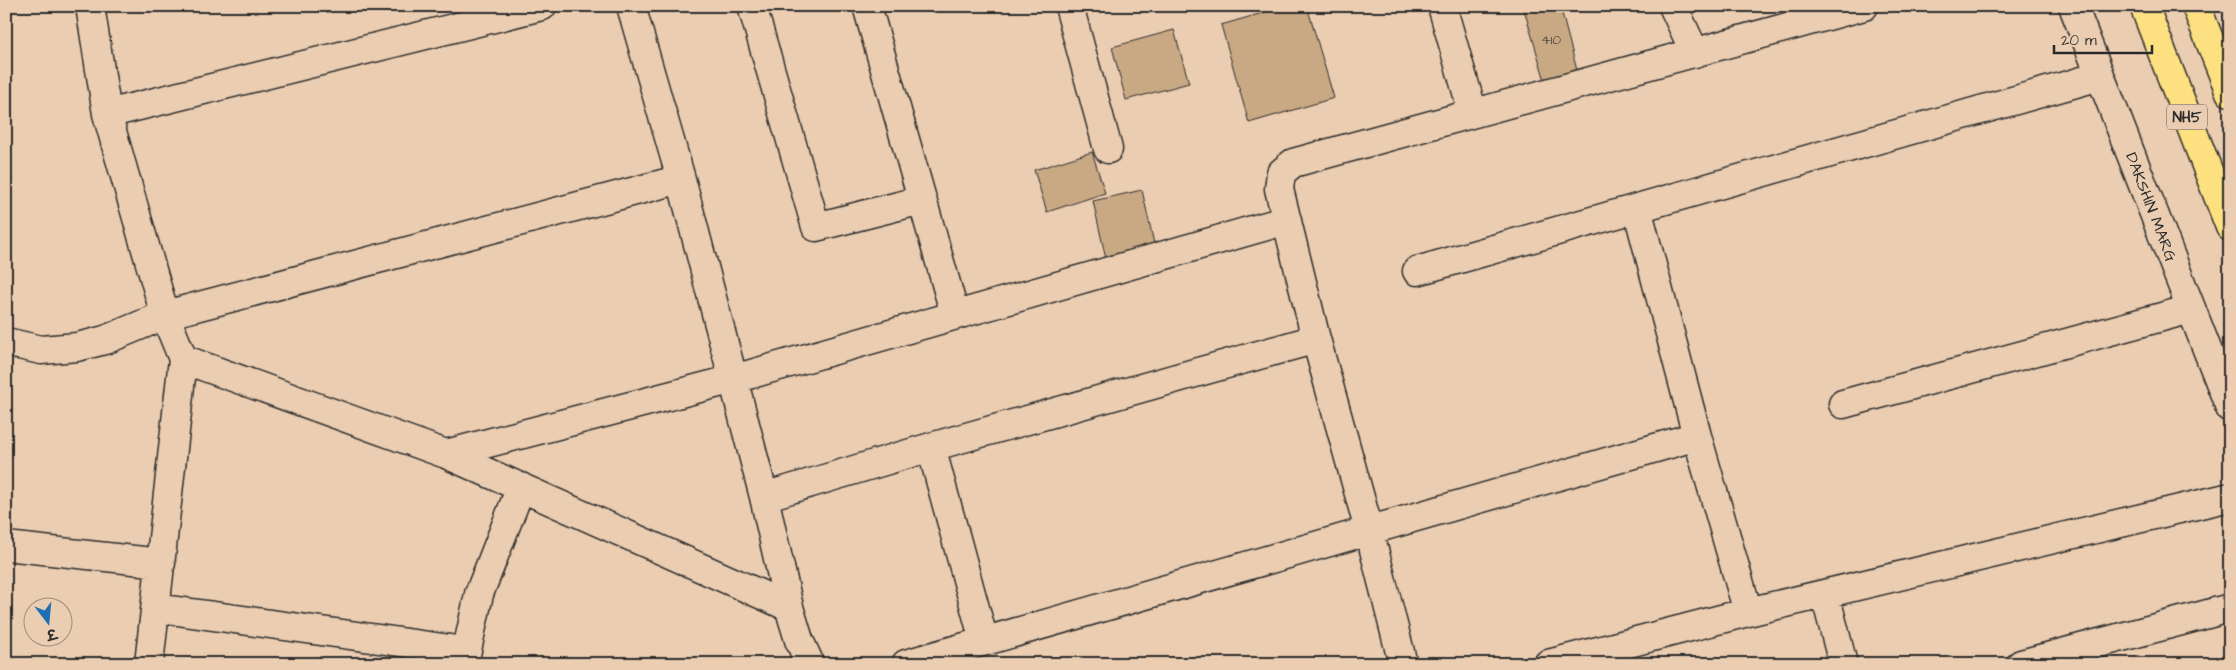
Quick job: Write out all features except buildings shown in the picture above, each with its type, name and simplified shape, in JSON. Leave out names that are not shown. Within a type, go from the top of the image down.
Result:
[{"type":"highway","name":"NH5","points":[[2144,6],[2230,227]]},
{"type":"highway","points":[[2196,6],[2230,92]]},
{"type":"street","points":[[90,6],[107,114],[165,315],[183,359],[149,664]]},
{"type":"street","points":[[107,114],[542,6]]},
{"type":"street","points":[[631,6],[682,179],[764,497],[789,607],[799,640],[810,664]]},
{"type":"street","points":[[752,6],[816,227],[922,200]]},
{"type":"street","points":[[866,6],[955,316]]},
{"type":"street","points":[[1069,6],[1108,149]]},
{"type":"street","points":[[1442,6],[1473,113]]},
{"type":"street","points":[[1673,6],[1695,53]]},
{"type":"street","points":[[1403,664],[1369,530],[1316,339],[1279,189],[1281,173],[1293,163],[1864,6]]},
{"type":"street","name":"DAKSHIN MARG","points":[[2073,6],[2230,408]]},
{"type":"street","points":[[2209,6],[2230,60]]},
{"type":"street","points":[[1417,271],[2100,76]]},
{"type":"street","points":[[6,342],[41,350],[77,347],[105,340],[165,315],[682,179]]},
{"type":"street","points":[[1637,208],[1697,436],[1748,612]]},
{"type":"street","points":[[446,454],[734,379],[1288,220]]},
{"type":"street","points":[[1843,404],[2191,309]]},
{"type":"street","points":[[764,497],[931,447],[1316,339]]},
{"type":"street","points":[[183,359],[446,454],[789,607]]},
{"type":"street","points":[[906,664],[1697,436]]},
{"type":"street","points":[[931,447],[984,641]]},
{"type":"street","points":[[156,608],[465,657],[479,594],[521,487]]},
{"type":"street","points":[[1548,664],[1748,612],[2230,497]]},
{"type":"street","points":[[6,546],[161,563]]},
{"type":"street","points":[[1826,594],[1843,664]]},
{"type":"street","points":[[2020,664],[2084,656],[2230,608]]}]
